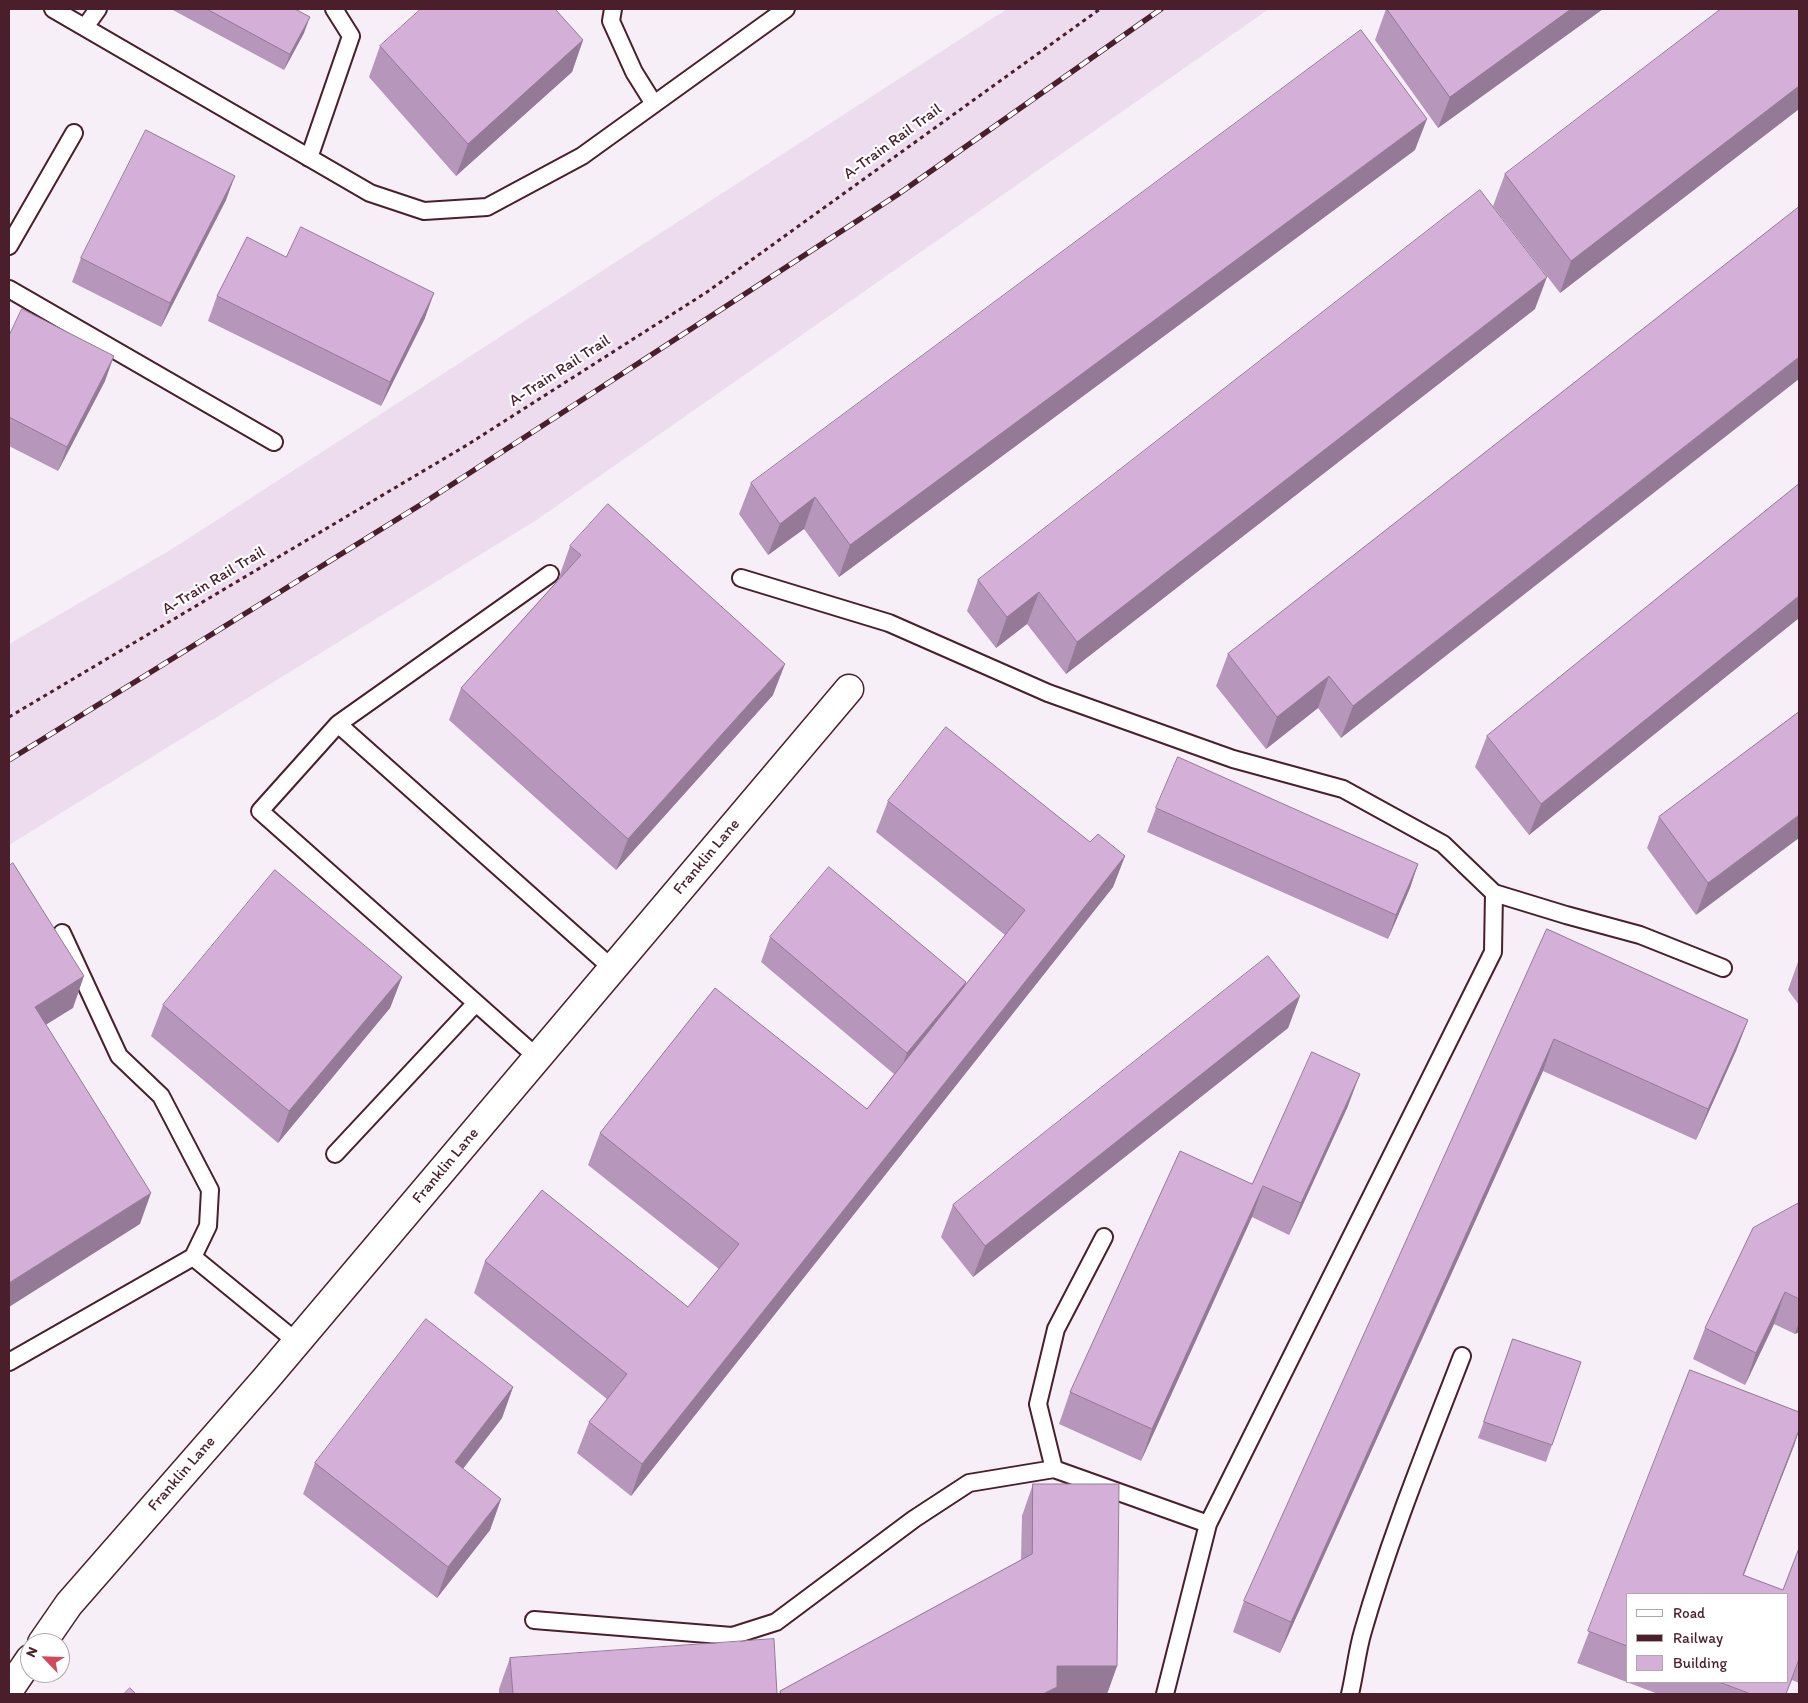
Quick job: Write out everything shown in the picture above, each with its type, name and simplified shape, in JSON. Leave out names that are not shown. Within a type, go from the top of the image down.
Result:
[{"type":"street","name":"Franklin Lane","points":[[49,1633],[69,1604],[297,1342],[849,689]]},
{"type":"street","points":[[9,1690],[20,1674]]},
{"type":"lane","points":[[53,9],[370,193],[424,211],[487,207],[582,156],[786,9]]},
{"type":"lane","points":[[85,28],[98,9]]},
{"type":"lane","points":[[309,158],[351,36],[334,9]]},
{"type":"lane","points":[[613,9],[611,21],[634,72],[654,104]]},
{"type":"lane","points":[[9,246],[74,133]]},
{"type":"lane","points":[[9,289],[274,442]]},
{"type":"lane","points":[[538,1058],[260,811],[338,724],[550,574]]},
{"type":"lane","points":[[741,578],[888,623],[1048,693],[1233,759],[1343,788],[1443,844],[1494,893],[1640,935],[1723,968]]},
{"type":"lane","points":[[338,724],[613,969]]},
{"type":"lane","points":[[1165,1694],[1208,1524],[1493,952],[1494,893]]},
{"type":"lane","points":[[9,1362],[193,1257],[208,1226],[210,1190],[161,1096],[119,1056],[62,933]]},
{"type":"lane","points":[[335,1154],[476,1003]]},
{"type":"lane","points":[[1054,1469],[1038,1404],[1056,1329],[1104,1237]]},
{"type":"lane","points":[[193,1257],[297,1342]]},
{"type":"lane","points":[[1350,1694],[1363,1633],[1376,1589],[1405,1505],[1462,1356]]},
{"type":"lane","points":[[534,1620],[732,1636],[776,1622],[914,1519],[969,1484],[1054,1469],[1208,1524]]},
{"type":"path","name":"A-Train Rail Trail","points":[[9,717],[467,445],[706,292],[1100,9]]},
{"type":"shaded area","points":[[1007,9],[1269,9],[538,519],[9,845],[9,644],[172,549]]},
{"type":"building","points":[[207,9],[295,9],[310,17],[290,54]]},
{"type":"building","points":[[421,9],[555,9],[583,40],[468,144],[380,46]]},
{"type":"building","points":[[1387,9],[1571,9],[1450,97]]},
{"type":"building","points":[[1721,9],[1799,9],[1799,86],[1571,261],[1505,174]]},
{"type":"building","points":[[1361,30],[1427,119],[850,545],[815,497],[780,524],[751,483]]},
{"type":"building","points":[[146,130],[235,176],[170,303],[81,258]]},
{"type":"building","points":[[1480,190],[1547,277],[1077,642],[1039,592],[1007,617],[978,580]]},
{"type":"building","points":[[1799,207],[1799,357],[1353,706],[1329,676],[1277,717],[1228,654]]},
{"type":"building","points":[[301,227],[434,293],[390,382],[217,296],[247,237],[286,257]]},
{"type":"building","points":[[22,309],[114,356],[67,447],[9,417],[9,336]]},
{"type":"building","points":[[1799,484],[1799,596],[1541,804],[1487,736]]},
{"type":"building","points":[[608,504],[785,664],[628,839],[461,688],[581,555],[570,546]]},
{"type":"building","points":[[1799,712],[1799,815],[1708,883],[1659,817]]},
{"type":"building","points":[[946,727],[1090,842],[1098,834],[1125,856],[642,1464],[589,1422],[627,1374],[485,1261],[542,1190],[688,1307],[739,1244],[600,1133],[715,988],[867,1109],[1025,910],[888,801]]},
{"type":"building","points":[[1178,757],[1418,864],[1396,915],[1156,808]]},
{"type":"building","points":[[13,863],[84,976],[35,1007],[151,1193],[9,1283],[9,866]]},
{"type":"building","points":[[829,867],[966,982],[907,1053],[770,937]]},
{"type":"building","points":[[275,870],[402,977],[289,1111],[163,1005]]},
{"type":"building","points":[[1547,929],[1748,1020],[1708,1109],[1554,1039],[1291,1622],[1244,1601]]},
{"type":"building","points":[[1268,956],[1300,996],[985,1246],[953,1205]]},
{"type":"building","points":[[1312,1052],[1360,1074],[1301,1203],[1263,1186],[1152,1429],[1070,1392],[1180,1151],[1252,1184]]},
{"type":"building","points":[[1799,1203],[1799,1299],[1785,1292],[1756,1353],[1705,1328],[1753,1228]]},
{"type":"building","points":[[426,1319],[513,1387],[455,1462],[501,1499],[448,1567],[315,1463]]},
{"type":"building","points":[[1513,1339],[1581,1362],[1552,1445],[1484,1422]]},
{"type":"building","points":[[1690,1370],[1799,1412],[1799,1430],[1743,1575],[1783,1590],[1799,1548],[1799,1659],[1786,1694],[1751,1694],[1722,1683],[1788,1683],[1788,1593],[1626,1593],[1626,1646],[1588,1631]]},
{"type":"building","points":[[1033,1484],[1119,1484],[1117,1666],[1057,1666],[1057,1687],[1043,1694],[781,1694],[780,1691],[1032,1554]]},
{"type":"building","points":[[774,1639],[777,1694],[513,1694],[510,1658]]},
{"type":"building","points":[[130,1688],[136,1694],[124,1694]]},
{"type":"railway","points":[[9,760],[425,502],[897,195],[1161,9]]}]
